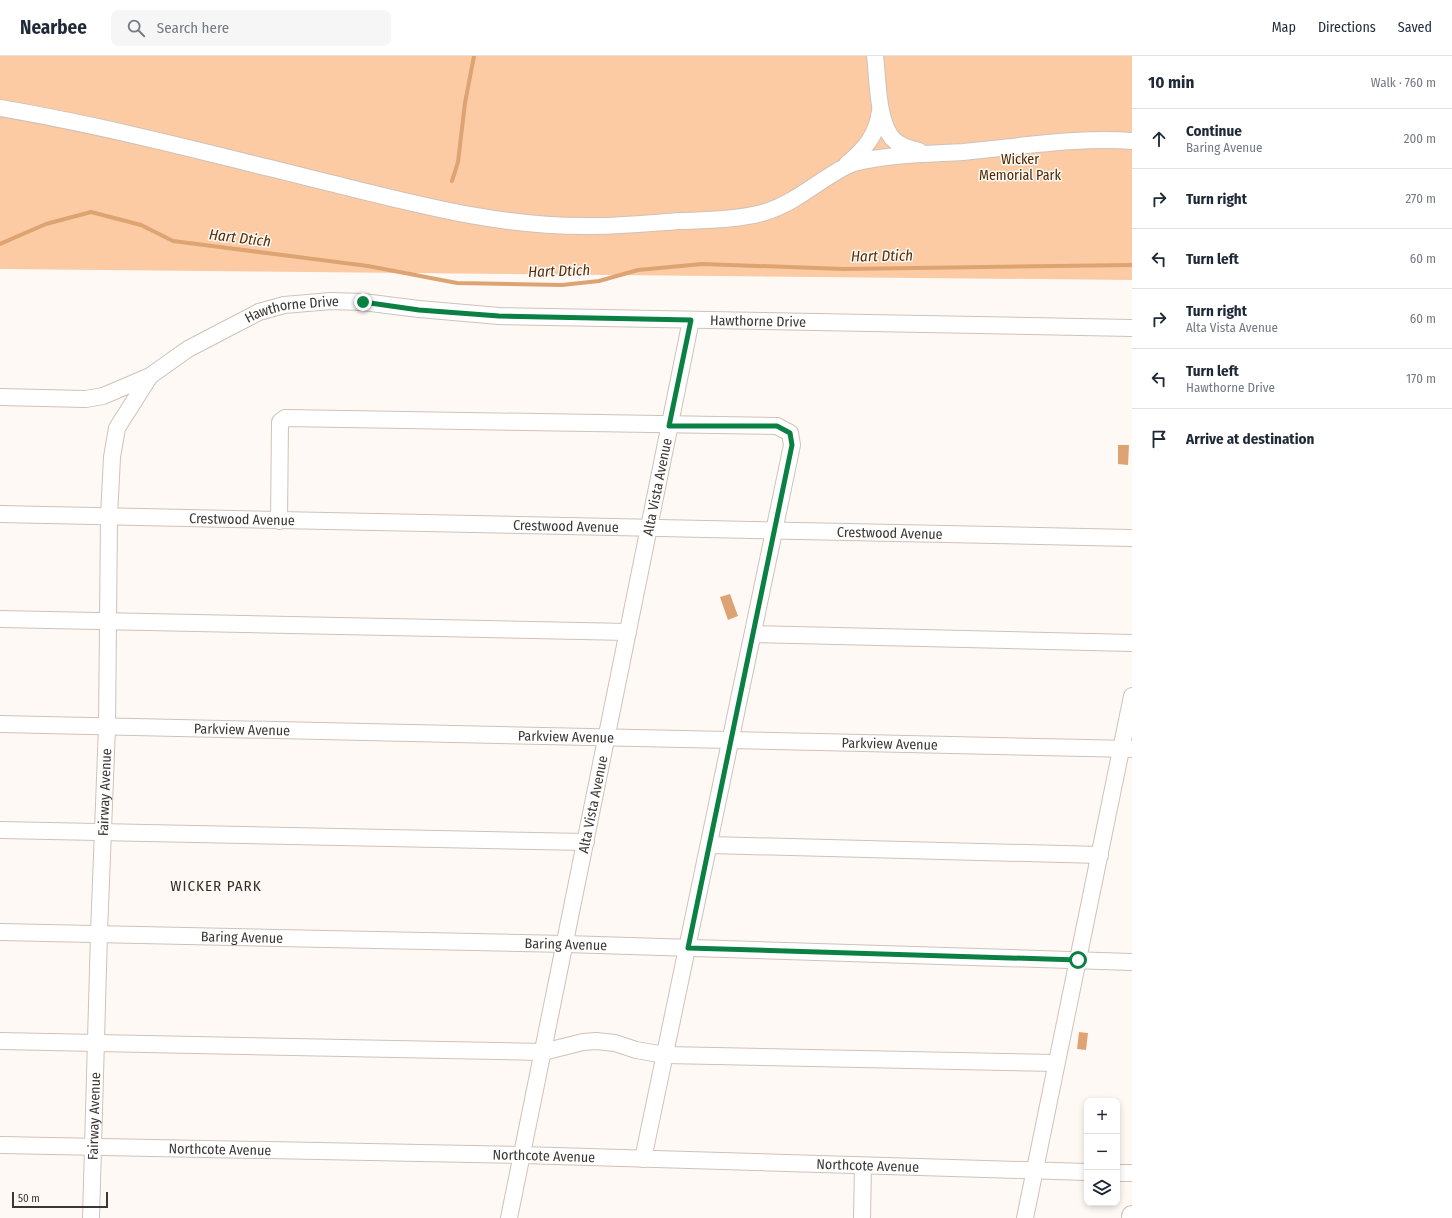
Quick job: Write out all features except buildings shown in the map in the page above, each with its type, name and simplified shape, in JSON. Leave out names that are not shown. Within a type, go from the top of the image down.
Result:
[{"type":"street","points":[[875,56],[884,124],[892,138],[902,146],[925,153]]},
{"type":"street","points":[[0,108],[104,127],[448,211],[510,221],[557,226],[594,226],[721,219],[761,213],[798,196],[843,167],[861,153],[872,138],[878,122],[880,101]]},
{"type":"street","points":[[843,167],[854,163],[925,153],[963,152],[1064,143],[1116,140],[1132,141]]},
{"type":"street","name":"Hawthorne Drive","points":[[0,397],[86,399],[103,396],[150,376],[188,349],[259,312],[284,305],[307,302],[363,302],[419,310],[499,316],[1132,328]]},
{"type":"street","name":"Alta Vista Avenue","points":[[509,1218],[566,944],[691,320]]},
{"type":"street","name":"Fairway Avenue","points":[[91,1218],[99,933],[107,727],[109,516],[112,457],[117,428],[150,376]]},
{"type":"street","points":[[279,521],[280,422],[285,418],[669,426],[777,426],[790,433],[792,445],[643,1159]]},
{"type":"street","name":"Crestwood Avenue","points":[[0,514],[1132,538]]},
{"type":"street","points":[[0,620],[628,632]]},
{"type":"street","points":[[753,634],[1132,643]]},
{"type":"street","points":[[1025,1218],[1036,1171],[1056,1063],[1100,855],[1127,749],[1132,696]]},
{"type":"street","name":"Parkview Avenue","points":[[0,724],[1127,749]]},
{"type":"street","points":[[0,830],[586,842]]},
{"type":"street","points":[[709,846],[1100,855]]},
{"type":"street","name":"Baring Avenue","points":[[0,932],[566,944],[1132,962]]},
{"type":"street","points":[[0,1041],[543,1052],[583,1042],[596,1041],[615,1043],[636,1050],[665,1055],[1056,1063]]},
{"type":"street","name":"Northcote Avenue","points":[[0,1145],[522,1155],[1084,1172]]},
{"type":"street","points":[[862,1218],[863,1166]]},
{"type":"street","points":[[1120,1173],[1132,1173]]},
{"type":"green space","name":"Wicker Memorial Park","points":[[0,56],[1132,56],[1132,280],[0,269]]},
{"type":"shaded area","points":[[1118,445],[1129,445],[1128,465],[1118,464]]},
{"type":"shaded area","points":[[730,594],[738,616],[728,620],[720,597]]},
{"type":"shaded area","points":[[1079,1032],[1088,1033],[1086,1050],[1077,1049]]},
{"type":"waterway","points":[[452,181],[458,162],[465,103],[474,56]]},
{"type":"waterway","name":"Hart Dtich","points":[[0,244],[46,224],[91,212],[141,225],[173,241],[368,266],[457,283],[562,285],[599,281],[638,270],[702,264],[844,269],[1132,265]]},
{"type":"district","name":"WICKER PARK","points":[[216,886]]},
{"type":"route","points":[[363,302],[419,310],[499,316],[691,320],[669,426],[777,426],[790,433],[792,445],[688,948],[1078,960]]}]
